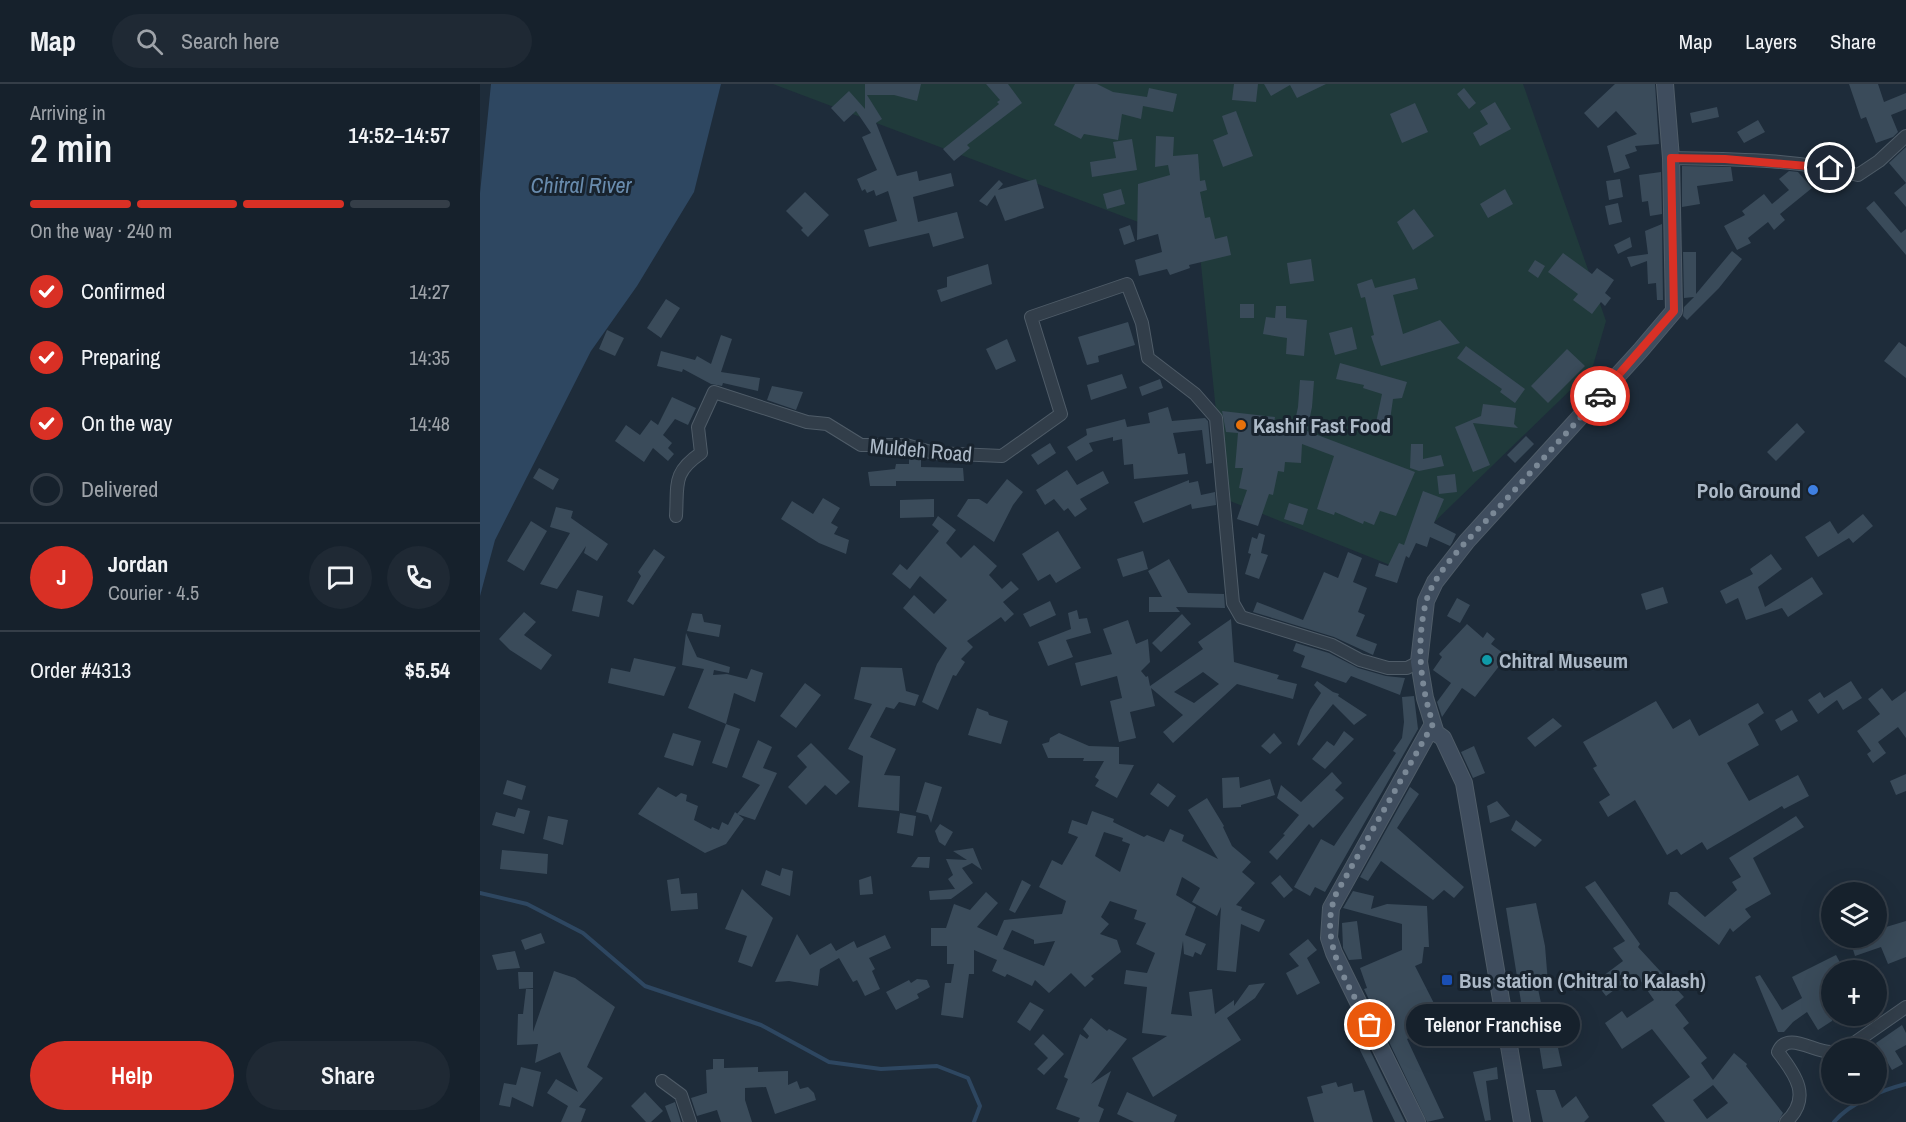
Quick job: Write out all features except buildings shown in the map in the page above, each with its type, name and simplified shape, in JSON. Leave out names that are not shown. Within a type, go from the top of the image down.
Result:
[{"type":"street","points":[[1522,1122],[1464,783],[1449,748],[1443,738],[1436,733],[1425,698],[1419,662],[1426,601],[1435,582],[1467,541],[1674,311],[1671,158],[1665,84]]},
{"type":"street","points":[[1671,158],[1776,162],[1830,168],[1858,175],[1880,161],[1906,136]]},
{"type":"street","name":"Muldeh Road","points":[[676,516],[679,473],[701,453],[698,427],[714,392],[807,422],[827,424],[861,446],[906,445],[934,453],[1002,456],[1061,414],[1031,317],[1127,284],[1142,322],[1148,357],[1195,394],[1216,418],[1233,603],[1241,617],[1332,645],[1360,660],[1388,668],[1407,668],[1419,662]]},
{"type":"street","points":[[1417,1122],[1334,953],[1329,938],[1329,922],[1336,894],[1433,724]]},
{"type":"street","points":[[1861,1038],[1906,1007]]},
{"type":"street","points":[[1786,1122],[1797,1112],[1800,1094],[1795,1076],[1778,1052],[1780,1047],[1784,1043],[1792,1042],[1821,1049]]},
{"type":"street","points":[[662,1081],[681,1095],[690,1122]]},
{"type":"green space","points":[[773,84],[1523,84],[1606,321],[1592,369],[1390,565],[1225,499],[1199,245]]},
{"type":"water","name":"Chitral River","points":[[491,84],[721,84],[694,192],[637,286],[591,351],[495,540],[480,596],[480,193]]},
{"type":"waterway","points":[[480,893],[527,904],[583,933],[645,986],[761,1025],[829,1062],[881,1069],[937,1066],[968,1078],[980,1106],[974,1122]]},
{"type":"waterway","points":[[1834,1122],[1867,1098],[1906,1084]]},
{"type":"way so far","points":[[1370,1025],[1334,953],[1329,938],[1329,922],[1336,894],[1433,724],[1425,698],[1419,662],[1426,601],[1435,582],[1467,541],[1600,396]]},
{"type":"place","name":"Kashif Fast Food","points":[[1241,425]]},
{"type":"place","name":"Polo Ground","points":[[1813,490]]},
{"type":"place","name":"Chitral Museum","points":[[1487,660]]},
{"type":"place","name":"Bus station (Chitral to Kalash)","points":[[1447,980]]},
{"type":"place","name":"Telenor Franchise","points":[[1370,1025]]},
{"type":"route","points":[[1600,396],[1674,311],[1671,158],[1725,159],[1830,168]]}]
